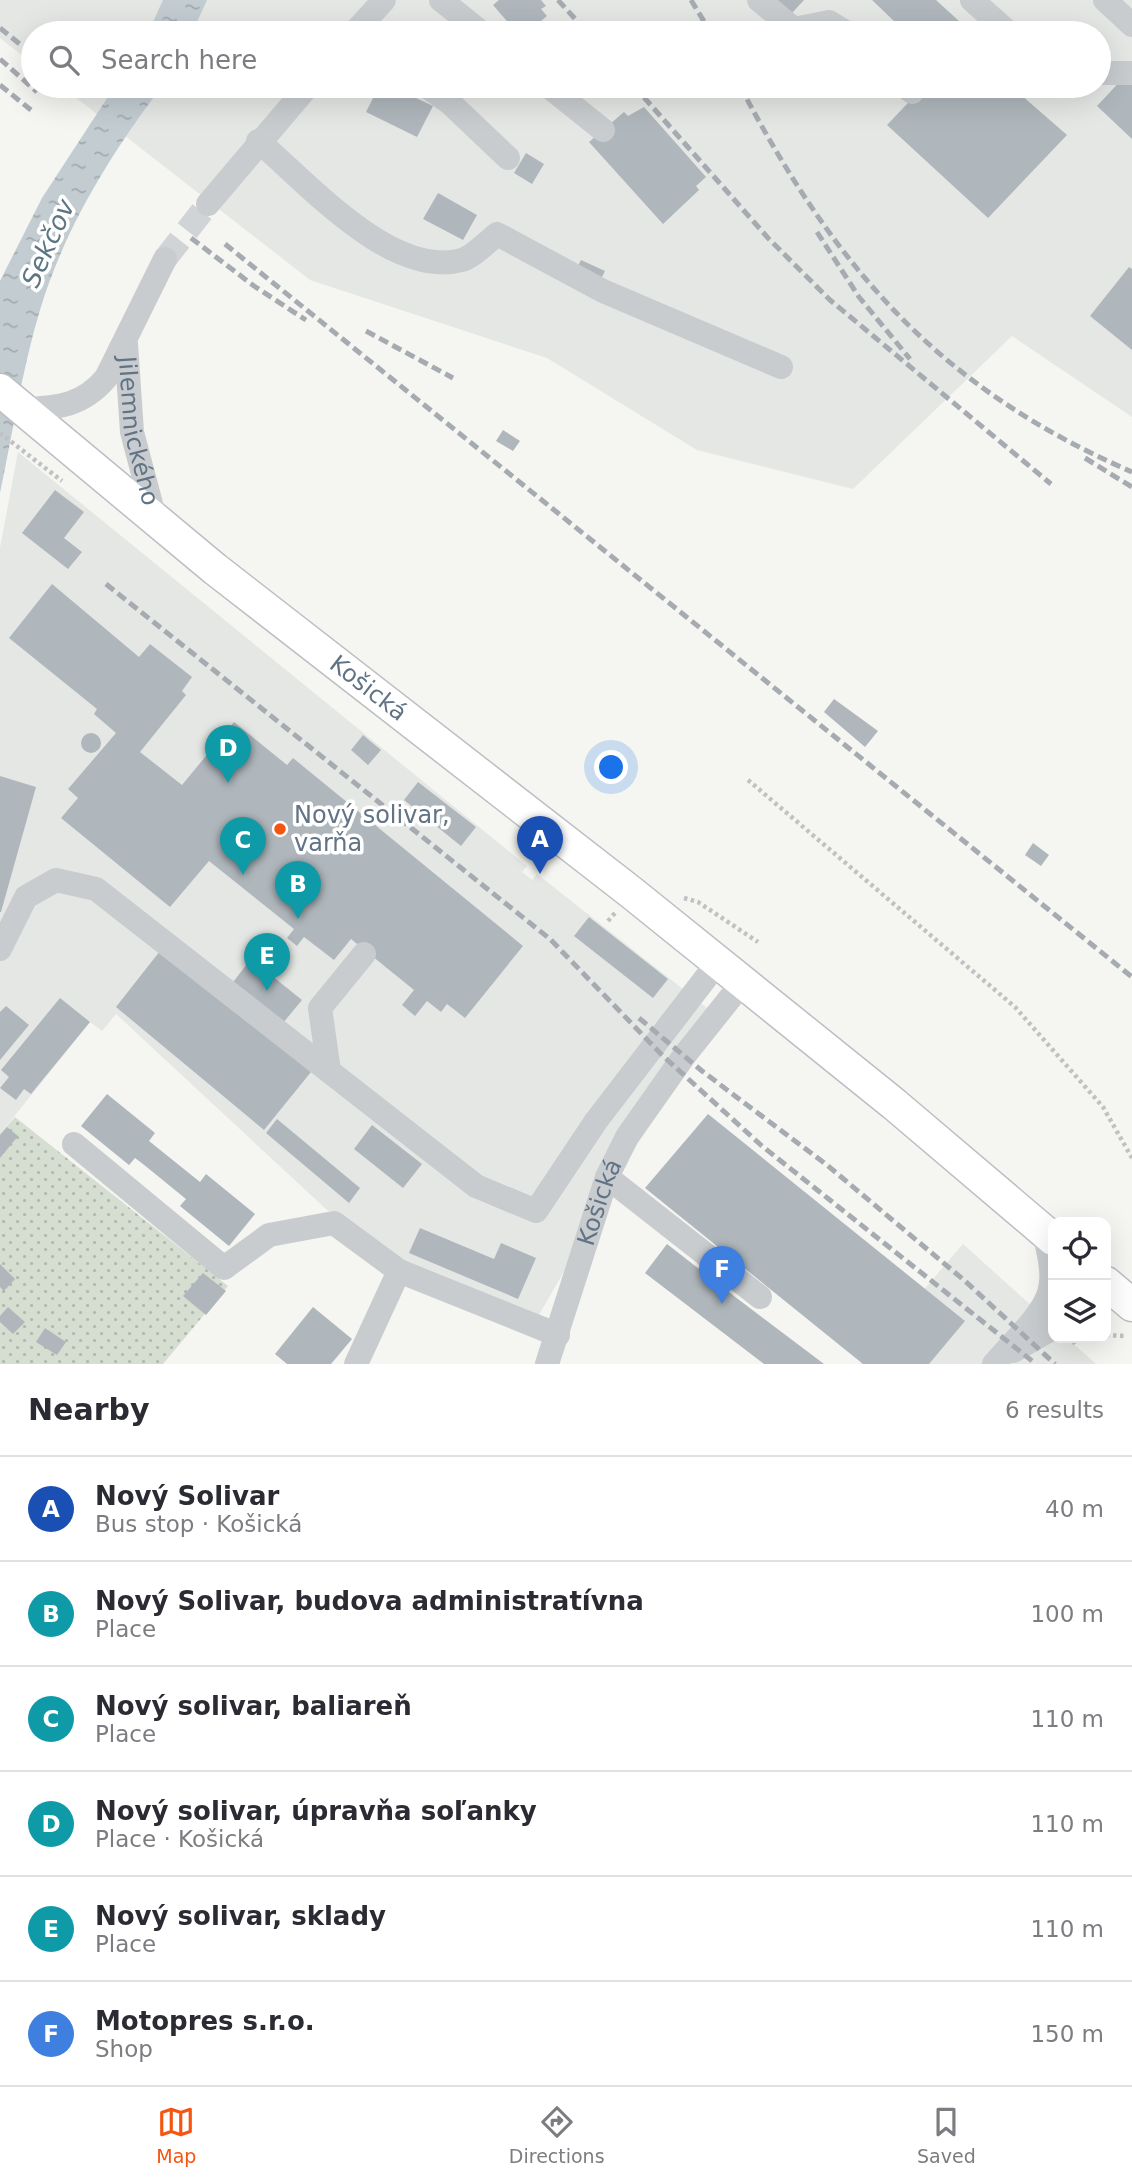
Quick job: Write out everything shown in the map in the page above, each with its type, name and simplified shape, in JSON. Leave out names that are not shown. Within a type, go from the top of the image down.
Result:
[{"type":"main road","name":"Košická","points":[[0,390],[43,415],[156,519],[215,569],[408,717],[718,962],[1048,1234]]},
{"type":"street","points":[[366,21],[384,0]]},
{"type":"street","points":[[441,0],[467,21]]},
{"type":"street","points":[[759,0],[784,21]]},
{"type":"street","points":[[972,0],[996,21]]},
{"type":"street","points":[[1105,0],[1132,25]]},
{"type":"street","points":[[1111,73],[1132,73]]},
{"type":"street","points":[[208,204],[258,141],[297,98]]},
{"type":"street","points":[[443,98],[508,158]]},
{"type":"street","points":[[563,98],[603,130]]},
{"type":"street","points":[[258,141],[374,241],[431,263],[464,259],[497,234],[603,291],[781,367]]},
{"type":"street","name":"Jilemnického","points":[[43,415],[83,400],[97,388],[126,340],[164,259]]},
{"type":"street","name":"Jilemnického","points":[[126,340],[132,432],[156,519]]},
{"type":"street","points":[[0,949],[26,897],[56,880],[96,889],[477,1186],[536,1212],[596,1121],[718,962]]},
{"type":"street","points":[[329,1071],[320,1008],[363,954]]},
{"type":"street","name":"Košická","points":[[547,1364],[607,1177],[641,1117],[743,982]]},
{"type":"street","points":[[74,1144],[224,1268],[269,1235],[334,1223],[399,1271],[558,1335]]},
{"type":"street","points":[[607,1177],[760,1297]]},
{"type":"street","points":[[356,1364],[399,1271]]},
{"type":"street","points":[[995,1364],[1030,1322],[1049,1293],[1050,1280]]},
{"type":"street","points":[[995,1364],[1048,1331]]},
{"type":"path","points":[[0,433],[51,472]]},
{"type":"path","points":[[748,780],[1015,1007],[1103,1107],[1132,1158]]},
{"type":"path","points":[[1111,1335],[1124,1336]]},
{"type":"shaded area","points":[[0,0],[1132,0],[1132,417],[1012,336],[853,489],[697,450],[547,358],[310,280],[76,98],[1111,98],[1111,21],[21,21],[21,55],[0,38]]},
{"type":"shaded area","points":[[18,452],[527,866],[522,872],[532,880],[537,874],[707,1008],[645,1131],[536,1320],[405,1268],[326,1209],[116,1014],[102,1031],[90,1022],[0,1134],[0,548]]},
{"type":"shaded area","points":[[15,1117],[228,1286],[163,1364],[0,1364],[0,1134]]},
{"type":"shaded area","points":[[963,1244],[1048,1320],[1048,1343],[1073,1343],[1096,1364],[860,1364]]},
{"type":"water","points":[[163,0],[207,0],[197,21],[153,21]]},
{"type":"water","name":"Sekčov","points":[[107,98],[153,98],[91,192],[50,279],[28,355],[0,493],[0,281],[42,198]]},
{"type":"building","points":[[499,0],[541,0],[546,6],[541,9],[547,16],[541,21],[507,21],[493,5]]},
{"type":"building","points":[[777,0],[804,0],[792,13]]},
{"type":"building","points":[[872,0],[936,0],[959,21],[894,21]]},
{"type":"building","points":[[1126,75],[1132,81],[1132,139],[1097,106],[1104,98],[1111,98],[1111,91]]},
{"type":"building","points":[[373,98],[416,98],[433,106],[417,137],[366,112]]},
{"type":"building","points":[[913,98],[1025,98],[1067,135],[988,218],[887,125]]},
{"type":"building","points":[[644,107],[706,177],[696,186],[699,190],[663,224],[589,142],[624,112],[628,116]]},
{"type":"building","points":[[526,153],[544,164],[532,184],[514,173]]},
{"type":"building","points":[[438,193],[477,215],[463,240],[423,219]]},
{"type":"building","points":[[581,260],[605,271],[599,283],[575,272]]},
{"type":"building","points":[[1129,267],[1132,269],[1132,350],[1090,316]]},
{"type":"building","points":[[503,430],[520,441],[513,451],[496,441]]},
{"type":"building","points":[[55,490],[84,512],[64,538],[82,552],[68,569],[22,533]]},
{"type":"building","points":[[52,584],[139,657],[150,644],[192,677],[182,691],[186,695],[140,752],[182,785],[234,722],[287,765],[293,758],[523,946],[465,1018],[447,1004],[441,1012],[427,1001],[415,1016],[402,1005],[414,990],[351,939],[334,960],[304,937],[297,946],[287,938],[294,929],[209,861],[170,907],[61,818],[78,798],[68,789],[116,733],[94,714],[97,709],[9,638]]},
{"type":"building","points":[[834,699],[878,731],[865,747],[824,712]]},
{"type":"building","points":[[91,733],[98,736],[101,743],[98,750],[91,753],[84,750],[81,743],[84,736]]},
{"type":"building","points":[[363,735],[381,750],[368,765],[351,750]]},
{"type":"building","points":[[0,776],[36,787],[1,912],[0,912]]},
{"type":"building","points":[[418,782],[476,827],[461,846],[404,800]]},
{"type":"building","points":[[1033,843],[1049,855],[1041,866],[1025,855]]},
{"type":"building","points":[[589,917],[668,979],[653,998],[574,936]]},
{"type":"building","points":[[160,951],[311,1072],[264,1130],[116,1007]]},
{"type":"building","points":[[251,959],[302,1000],[283,1023],[233,982]]},
{"type":"building","points":[[60,998],[90,1022],[31,1094],[24,1089],[16,1100],[0,1088],[9,1077],[1,1070]]},
{"type":"building","points":[[6,1006],[29,1025],[0,1060],[0,1012]]},
{"type":"building","points":[[107,1094],[155,1133],[149,1141],[200,1182],[206,1174],[255,1214],[229,1246],[180,1206],[186,1199],[143,1164],[135,1158],[129,1165],[81,1126]]},
{"type":"building","points":[[708,1114],[965,1321],[929,1364],[863,1364],[645,1188]]},
{"type":"building","points":[[277,1119],[360,1188],[349,1203],[266,1133]]},
{"type":"building","points":[[372,1125],[422,1164],[403,1188],[354,1149]]},
{"type":"building","points":[[7,1127],[18,1136],[0,1158],[0,1135]]},
{"type":"building","points":[[420,1228],[494,1259],[501,1243],[536,1258],[518,1299],[409,1253]]},
{"type":"building","points":[[667,1244],[824,1364],[764,1364],[645,1273]]},
{"type":"building","points":[[0,1264],[15,1279],[4,1291],[0,1287]]},
{"type":"building","points":[[203,1273],[226,1291],[206,1315],[183,1296]]},
{"type":"building","points":[[8,1307],[25,1322],[13,1334],[0,1322],[0,1316]]},
{"type":"building","points":[[313,1307],[352,1339],[331,1364],[287,1364],[275,1354]]},
{"type":"building","points":[[45,1328],[66,1342],[57,1355],[36,1342]]},
{"type":"tunnel","points":[[165,259],[208,204]]},
{"type":"railway","points":[[558,0],[577,21]]},
{"type":"railway","points":[[691,0],[704,21]]},
{"type":"railway","points":[[0,28],[21,45]]},
{"type":"railway","points":[[0,59],[21,78]]},
{"type":"railway","points":[[0,85],[31,110]]},
{"type":"railway","points":[[645,98],[768,238],[830,300],[1051,484]]},
{"type":"railway","points":[[747,98],[776,152],[815,212],[855,266],[900,316],[948,361],[1003,402],[1064,439],[1132,472]]},
{"type":"railway","points":[[817,232],[859,297],[910,359]]},
{"type":"railway","points":[[191,238],[254,286],[306,320]]},
{"type":"railway","points":[[225,244],[1132,977]]},
{"type":"railway","points":[[366,331],[453,378]]},
{"type":"railway","points":[[1085,458],[1132,487]]},
{"type":"railway","points":[[106,584],[550,939],[662,1055],[762,1146],[1036,1364]]},
{"type":"railway","points":[[639,1018],[702,1071],[827,1165],[965,1281],[1055,1364]]},
{"type":"place","name":"Nový solivar, úpravňa soľanky","points":[[228,783]]},
{"type":"place","name":"Nový solivar, varňa","points":[[280,829]]},
{"type":"place","name":"Nový Solivar","points":[[540,874]]},
{"type":"place","name":"Nový solivar, baliareň","points":[[243,875]]},
{"type":"place","name":"Nový Solivar, budova administratívna","points":[[298,919]]},
{"type":"place","name":"Nový solivar, sklady","points":[[267,991]]},
{"type":"place","name":"Motopres s.r.o.","points":[[722,1304]]}]
